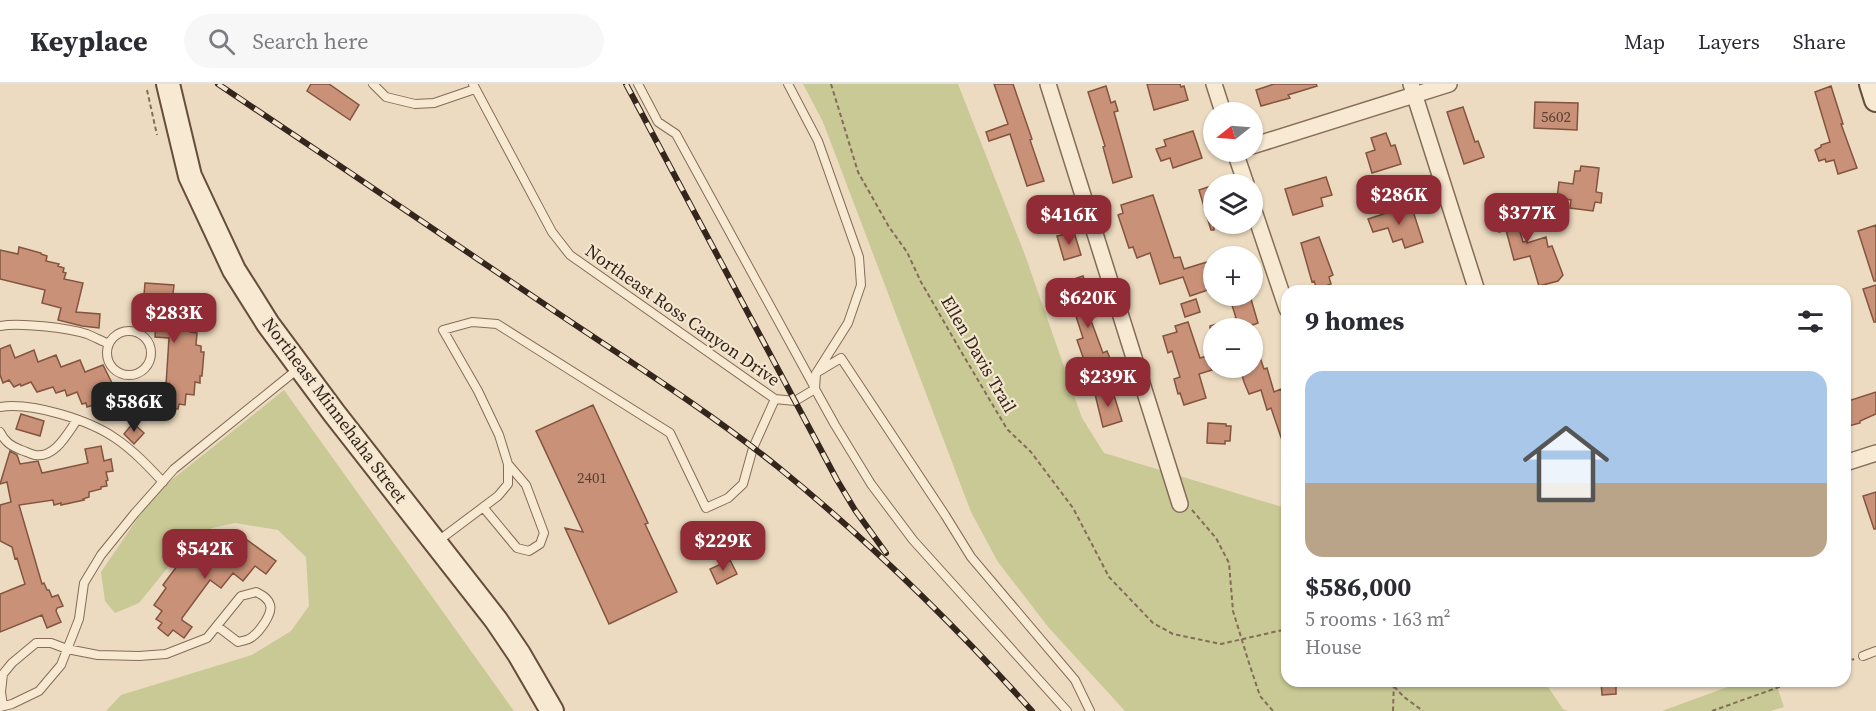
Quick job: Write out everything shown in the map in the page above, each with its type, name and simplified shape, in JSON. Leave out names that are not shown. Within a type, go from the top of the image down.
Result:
[{"type":"main road","points":[[1871,84],[1876,100]]},
{"type":"main road","name":"Northeast Minnehaha Street","points":[[162,93],[190,176],[234,270],[268,324],[508,637],[552,711]]},
{"type":"street","points":[[1048,84],[1180,504]]},
{"type":"street","points":[[1214,84],[1220,102]]},
{"type":"street","points":[[1263,142],[1412,89],[1449,84]]},
{"type":"street","points":[[1412,89],[1476,285]]},
{"type":"street","points":[[1262,234],[1281,291]]},
{"type":"street","points":[[1851,461],[1876,453]]},
{"type":"lane","points":[[373,84],[386,97],[415,104],[434,103],[474,86]]},
{"type":"lane","points":[[638,84],[658,122],[676,134],[835,425],[871,484],[913,540],[1067,711]]},
{"type":"lane","points":[[788,84],[818,141],[859,257],[861,285],[848,323],[816,373],[816,389]]},
{"type":"lane","name":"Northeast Ross Canyon Drive","points":[[474,86],[552,232],[570,255],[775,399],[795,401],[816,389]]},
{"type":"lane","points":[[436,543],[498,496],[508,484],[508,464],[499,435],[478,391],[443,330],[472,322],[497,324],[670,433],[706,508],[728,498],[743,484],[753,448],[775,399]]},
{"type":"lane","points":[[0,326],[8,324],[40,326],[87,334],[109,345]]},
{"type":"lane","points":[[122,333],[140,334],[147,340],[150,349],[147,366],[131,375],[122,374],[109,362],[107,353],[109,345],[115,337],[122,333]]},
{"type":"lane","points":[[816,373],[841,358],[971,557],[1075,680],[1090,711]]},
{"type":"lane","points":[[217,626],[238,642],[252,638],[271,613],[271,605],[267,599],[256,592],[241,596],[207,638],[166,654],[98,655],[67,649],[51,643],[36,643],[12,663],[3,674],[1,707],[39,691],[61,665],[67,649],[79,619],[84,583],[100,555],[135,513],[174,470],[300,367]]},
{"type":"lane","points":[[0,407],[37,409],[77,420],[114,438],[163,482]]},
{"type":"lane","points":[[0,432],[11,446],[34,455],[45,454],[56,448],[77,420]]},
{"type":"lane","points":[[483,507],[518,548],[529,550],[535,548],[543,539],[544,533],[526,485],[508,464]]},
{"type":"lane","points":[[1863,656],[1876,651]]},
{"type":"path","name":"Ellen Davis Trail","points":[[831,84],[858,172],[889,227],[907,252],[958,348],[1007,429],[1031,452],[1073,508],[1109,577],[1153,623],[1173,634],[1221,644],[1281,630]]},
{"type":"path","points":[[157,135],[162,93]]},
{"type":"path","points":[[1180,504],[1193,511],[1216,538],[1229,564],[1233,611],[1260,696],[1274,711]]},
{"type":"path","points":[[1393,711],[1394,687]]},
{"type":"path","points":[[1395,687],[1423,711]]},
{"type":"path","points":[[1712,711],[1779,687]]},
{"type":"green space","points":[[803,84],[958,84],[1025,255],[1082,418],[1104,453],[1281,507],[1281,687],[1548,687],[1563,709],[1568,711],[1125,711],[1049,628],[998,562],[971,512],[823,122]]},
{"type":"green space","points":[[284,390],[514,711],[106,711],[121,695],[252,655],[291,631],[309,606],[306,557],[278,530],[235,523],[212,528],[178,555],[139,603],[115,613],[105,601],[101,572],[148,503],[164,486]]},
{"type":"green space","points":[[1728,687],[1777,687],[1784,707],[1770,711],[1662,711]]},
{"type":"building","points":[[311,84],[329,84],[359,105],[350,120],[307,91]]},
{"type":"building","points":[[994,84],[1013,84],[1044,181],[1027,186],[1010,134],[989,141],[986,132],[1008,124]]},
{"type":"building","points":[[1147,84],[1180,84],[1181,87],[1184,86],[1188,100],[1154,110]]},
{"type":"building","points":[[1274,84],[1316,84],[1317,86],[1288,95],[1290,98],[1263,105],[1256,90]]},
{"type":"building","points":[[1106,86],[1111,103],[1115,101],[1118,111],[1114,112],[1132,177],[1113,183],[1103,147],[1105,146],[1088,92]]},
{"type":"building","points":[[1831,86],[1843,124],[1841,124],[1857,168],[1838,174],[1834,160],[1819,161],[1815,150],[1830,142],[1815,92]]},
{"type":"building","points":[[1535,102],[1578,103],[1577,130],[1534,128]]},
{"type":"building","points":[[1463,107],[1475,142],[1478,141],[1484,157],[1464,164],[1447,112]]},
{"type":"building","points":[[1193,131],[1202,158],[1173,168],[1170,158],[1161,161],[1156,149],[1166,146],[1164,140]]},
{"type":"building","points":[[1386,133],[1391,146],[1395,145],[1401,164],[1372,173],[1366,153],[1375,150],[1371,138]]},
{"type":"building","points":[[1581,166],[1599,168],[1596,192],[1602,193],[1601,203],[1595,202],[1593,211],[1570,208],[1571,200],[1557,198],[1559,182],[1573,184],[1575,171],[1580,171]]},
{"type":"building","points":[[1326,177],[1332,195],[1321,198],[1323,206],[1293,215],[1285,189]]},
{"type":"building","points":[[1203,189],[1203,203],[1199,190]]},
{"type":"building","points":[[1509,194],[1523,242],[1527,241],[1527,243],[1546,237],[1548,247],[1552,246],[1563,275],[1558,281],[1539,285],[1530,256],[1514,260],[1506,230],[1499,232],[1491,200]]},
{"type":"building","points":[[1153,195],[1174,258],[1180,257],[1184,269],[1203,263],[1203,292],[1190,296],[1183,277],[1160,284],[1150,253],[1137,258],[1133,247],[1129,248],[1118,215],[1123,213],[1121,205]]},
{"type":"building","points":[[1411,205],[1423,242],[1405,248],[1402,239],[1393,242],[1388,228],[1373,232],[1368,219]]},
{"type":"building","points":[[1876,225],[1876,281],[1874,281],[1858,231]]},
{"type":"building","points":[[1074,232],[1081,255],[1064,260],[1057,236]]},
{"type":"building","points":[[1319,237],[1333,275],[1329,277],[1331,284],[1316,285],[1314,281],[1312,282],[1301,243]]},
{"type":"building","points":[[19,247],[47,256],[46,261],[59,264],[58,266],[64,268],[63,272],[66,273],[64,279],[83,283],[76,312],[100,314],[99,328],[58,320],[61,308],[42,303],[45,290],[0,279],[0,250],[18,254]]},
{"type":"building","points":[[1083,276],[1098,316],[1090,318],[1103,353],[1107,351],[1116,373],[1103,378],[1099,370],[1089,375],[1083,361],[1077,340],[1083,338],[1065,282]]},
{"type":"building","points":[[145,283],[174,285],[172,303],[183,306],[184,323],[191,324],[190,332],[197,333],[196,345],[201,346],[201,352],[204,352],[200,383],[195,382],[194,395],[186,394],[185,405],[179,404],[178,409],[167,408],[167,403],[154,401],[170,383],[166,385],[169,338],[155,337],[156,319],[142,318]]},
{"type":"building","points":[[1876,285],[1876,322],[1874,322],[1863,289]]},
{"type":"building","points":[[1196,299],[1200,312],[1185,317],[1181,304]]},
{"type":"building","points":[[1232,306],[1253,306],[1257,318],[1236,318]]},
{"type":"building","points":[[1188,322],[1200,358],[1203,357],[1203,373],[1199,374],[1206,398],[1184,405],[1174,379],[1180,377],[1172,351],[1168,353],[1163,336],[1177,332],[1175,326]]},
{"type":"building","points":[[10,345],[15,358],[34,350],[38,362],[56,355],[61,367],[80,360],[85,372],[103,365],[113,385],[117,383],[125,402],[106,407],[104,402],[87,407],[86,403],[82,404],[77,392],[67,396],[65,390],[56,393],[53,387],[37,392],[31,382],[14,387],[9,380],[3,383],[0,375],[0,349]]},
{"type":"building","points":[[1263,366],[1264,369],[1267,368],[1274,392],[1281,389],[1281,437],[1271,408],[1267,410],[1261,390],[1249,394],[1243,378],[1263,378]]},
{"type":"building","points":[[1112,389],[1122,421],[1103,427],[1095,394]]},
{"type":"building","points":[[1876,392],[1876,414],[1851,425],[1851,400]]},
{"type":"building","points":[[593,405],[648,523],[645,524],[677,592],[609,624],[565,528],[583,532],[536,431]]},
{"type":"building","points":[[21,414],[44,421],[40,436],[16,429]]},
{"type":"building","points":[[133,423],[144,433],[134,444],[124,434]]},
{"type":"building","points":[[1208,423],[1231,426],[1230,441],[1225,441],[1225,444],[1207,443]]},
{"type":"building","points":[[101,446],[104,461],[111,459],[113,471],[106,472],[107,486],[89,492],[89,497],[84,500],[61,505],[61,503],[54,505],[53,500],[19,505],[42,584],[44,583],[52,597],[58,595],[63,606],[57,608],[56,611],[61,622],[47,628],[42,615],[0,632],[0,594],[25,584],[12,547],[0,541],[0,505],[11,502],[7,482],[0,484],[10,451],[17,455],[20,464],[38,461],[42,473],[88,463],[85,449]]},
{"type":"building","points":[[1876,492],[1876,529],[1874,529],[1863,496]]},
{"type":"building","points":[[243,537],[276,561],[266,574],[255,566],[243,581],[233,573],[221,588],[210,580],[182,618],[192,627],[184,638],[173,630],[168,636],[158,628],[162,623],[156,619],[162,611],[154,605],[166,588],[163,585],[192,546],[210,559],[221,544],[232,552]]},
{"type":"building","points":[[730,560],[737,574],[717,584],[710,569]]},
{"type":"building","points":[[1601,687],[1616,687],[1616,694],[1602,695]]},
{"type":"railway","points":[[218,84],[667,386],[751,446],[812,495],[878,554],[972,646],[1032,711]]},
{"type":"railway","points":[[626,84],[837,480],[886,553]]}]
